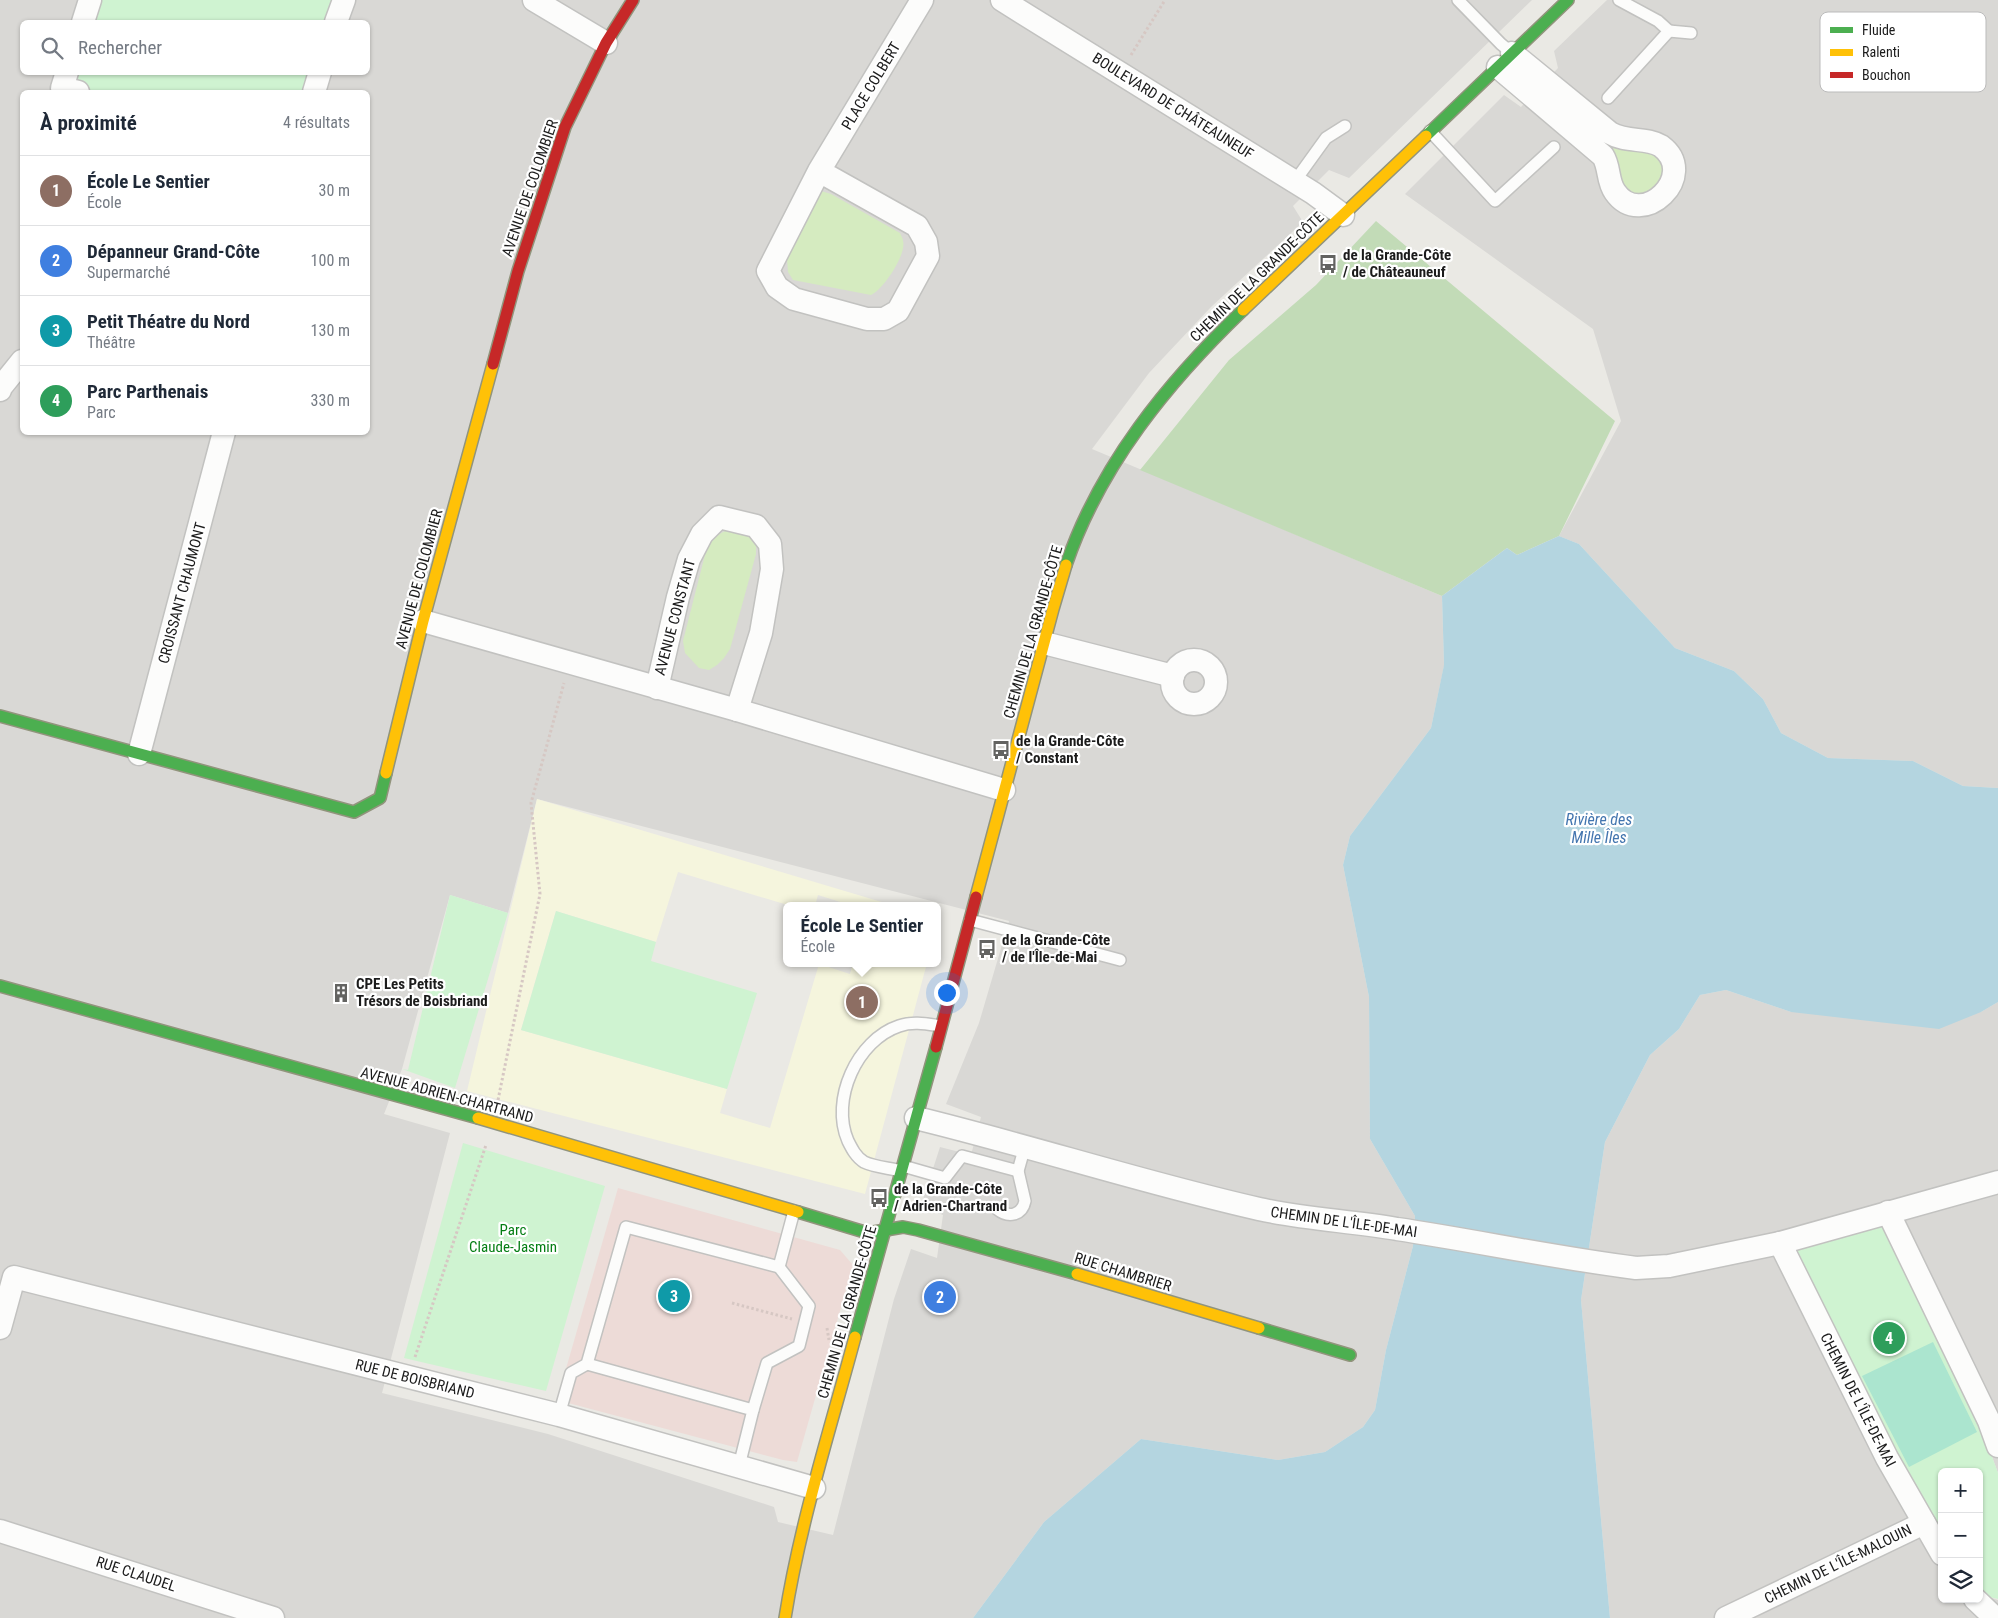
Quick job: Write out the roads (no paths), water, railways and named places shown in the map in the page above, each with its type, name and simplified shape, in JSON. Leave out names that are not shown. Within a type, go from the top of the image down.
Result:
[{"type":"street","points":[[84,20],[90,0]]},
{"type":"street","points":[[337,20],[344,0]]},
{"type":"street","points":[[534,0],[606,43]]},
{"type":"street","name":"AVENUE DE COLOMBIER","points":[[0,716],[354,812],[380,798],[423,621],[518,271],[565,127],[606,43],[633,0]]},
{"type":"street","name":"PLACE COLBERT","points":[[819,171],[917,226],[926,242],[928,256],[898,311],[884,319],[867,319],[794,299],[778,287],[768,271],[819,171],[922,0]]},
{"type":"street","name":"BOULEVARD DE CHÂTEAUNEUF","points":[[1002,0],[1295,181],[1343,215]]},
{"type":"street","name":"CHEMIN DE LA GRANDE-CÔTE","points":[[785,1618],[794,1565],[814,1488],[1044,643],[1077,537],[1097,493],[1127,441],[1161,396],[1190,363],[1568,0]]},
{"type":"street","points":[[1505,60],[1535,73],[1610,133],[1622,139],[1651,142],[1660,145],[1670,157],[1673,173],[1672,181],[1664,195],[1651,203],[1643,205],[1628,202],[1619,197],[1611,184],[1606,161],[1603,156],[1505,60]]},
{"type":"street","points":[[66,75],[62,88],[70,90]]},
{"type":"street","points":[[315,90],[319,75]]},
{"type":"street","points":[[0,390],[20,364]]},
{"type":"street","name":"CROISSANT CHAUMONT","points":[[140,754],[223,435]]},
{"type":"street","name":"AVENUE CONSTANT","points":[[656,688],[689,559],[702,534],[720,518],[756,526],[770,544],[772,569],[761,633],[737,710]]},
{"type":"street","name":"AVENUE CONSTANT","points":[[423,621],[737,710],[1004,790]]},
{"type":"street","points":[[1044,643],[1173,676]]},
{"type":"street","name":"AVENUE ADRIEN-CHARTRAND","points":[[0,986],[493,1122],[868,1233],[885,1230]]},
{"type":"street","name":"CHEMIN DE L'ÎLE-DE-MAI","points":[[916,1118],[965,1144],[1026,1146],[1196,1194],[1262,1210],[1397,1228],[1636,1268],[1669,1266],[1780,1243],[1998,1182]]},
{"type":"street","points":[[1888,1212],[1989,1421],[1998,1446]]},
{"type":"street","name":"RUE CHAMBRIER","points":[[885,1230],[902,1227],[910,1228],[1019,1257],[1350,1355]]},
{"type":"street","name":"CHEMIN DE L'ÎLE-DE-MAI","points":[[1780,1243],[1887,1458],[1938,1547]]},
{"type":"street","name":"RUE DE BOISBRIAND","points":[[0,1328],[14,1277],[559,1415],[814,1488]]},
{"type":"street","name":"CHEMIN DE L'ÎLE-MALOUIN","points":[[1726,1618],[1924,1523]]},
{"type":"street","name":"RUE CLAUDEL","points":[[0,1531],[272,1618]]},
{"type":"lane","points":[[1458,0],[1502,44],[1505,60]]},
{"type":"lane","points":[[1619,0],[1658,21],[1669,31],[1691,33]]},
{"type":"lane","points":[[1608,98],[1669,31]]},
{"type":"lane","points":[[1295,181],[1326,138],[1345,126]]},
{"type":"lane","points":[[1430,131],[1495,201],[1554,148]]},
{"type":"lane","points":[[970,920],[1120,960]]},
{"type":"lane","points":[[941,1026],[910,1023],[898,1026],[887,1032],[868,1049],[857,1064],[849,1079],[845,1094],[843,1123],[846,1137],[855,1154],[865,1162],[945,1178],[965,1144],[1018,1170]]},
{"type":"lane","points":[[998,1209],[1007,1215],[1013,1215],[1022,1210],[1025,1201],[1018,1170],[1026,1146]]},
{"type":"lane","points":[[779,1267],[794,1211]]},
{"type":"lane","points":[[587,1364],[626,1227],[779,1267],[808,1306],[799,1346],[767,1363],[739,1466]]},
{"type":"lane","points":[[559,1415],[570,1373],[587,1364],[753,1410]]},
{"type":"water","name":"Rivière des Mille Îles","points":[[1559,536],[1579,544],[1675,648],[1734,671],[1763,699],[1781,733],[1828,758],[1913,761],[1963,786],[1998,788],[1998,1002],[1981,1012],[1939,1029],[1791,1012],[1726,990],[1700,995],[1679,1029],[1650,1055],[1605,1142],[1581,1300],[1610,1618],[973,1618],[1044,1522],[1141,1439],[1278,1460],[1325,1452],[1363,1427],[1375,1410],[1386,1350],[1413,1246],[1415,1216],[1370,1139],[1369,997],[1343,865],[1350,836],[1431,728],[1444,665],[1442,596],[1507,548],[1517,555]]},
{"type":"place","name":"de la Grande-Côte / de Châteauneuf","points":[[1328,264]]},
{"type":"place","name":"de la Grande-Côte / Constant","points":[[1001,750]]},
{"type":"place","name":"de la Grande-Côte / de l'Île-de-Mai","points":[[987,949]]},
{"type":"place","name":"CPE Les Petits Trésors de Boisbriand","points":[[341,993]]},
{"type":"place","name":"École Le Sentier","points":[[862,1002]]},
{"type":"place","name":"de la Grande-Côte / Adrien-Chartrand","points":[[879,1198]]},
{"type":"place","name":"Petit Théatre du Nord","points":[[674,1296]]},
{"type":"place","name":"Dépanneur Grand-Côte","points":[[940,1297]]},
{"type":"place","name":"Parc Parthenais","points":[[1889,1338]]},
{"type":"park label","name":"Parc Claude-Jasmin","points":[[513,1238]]}]
